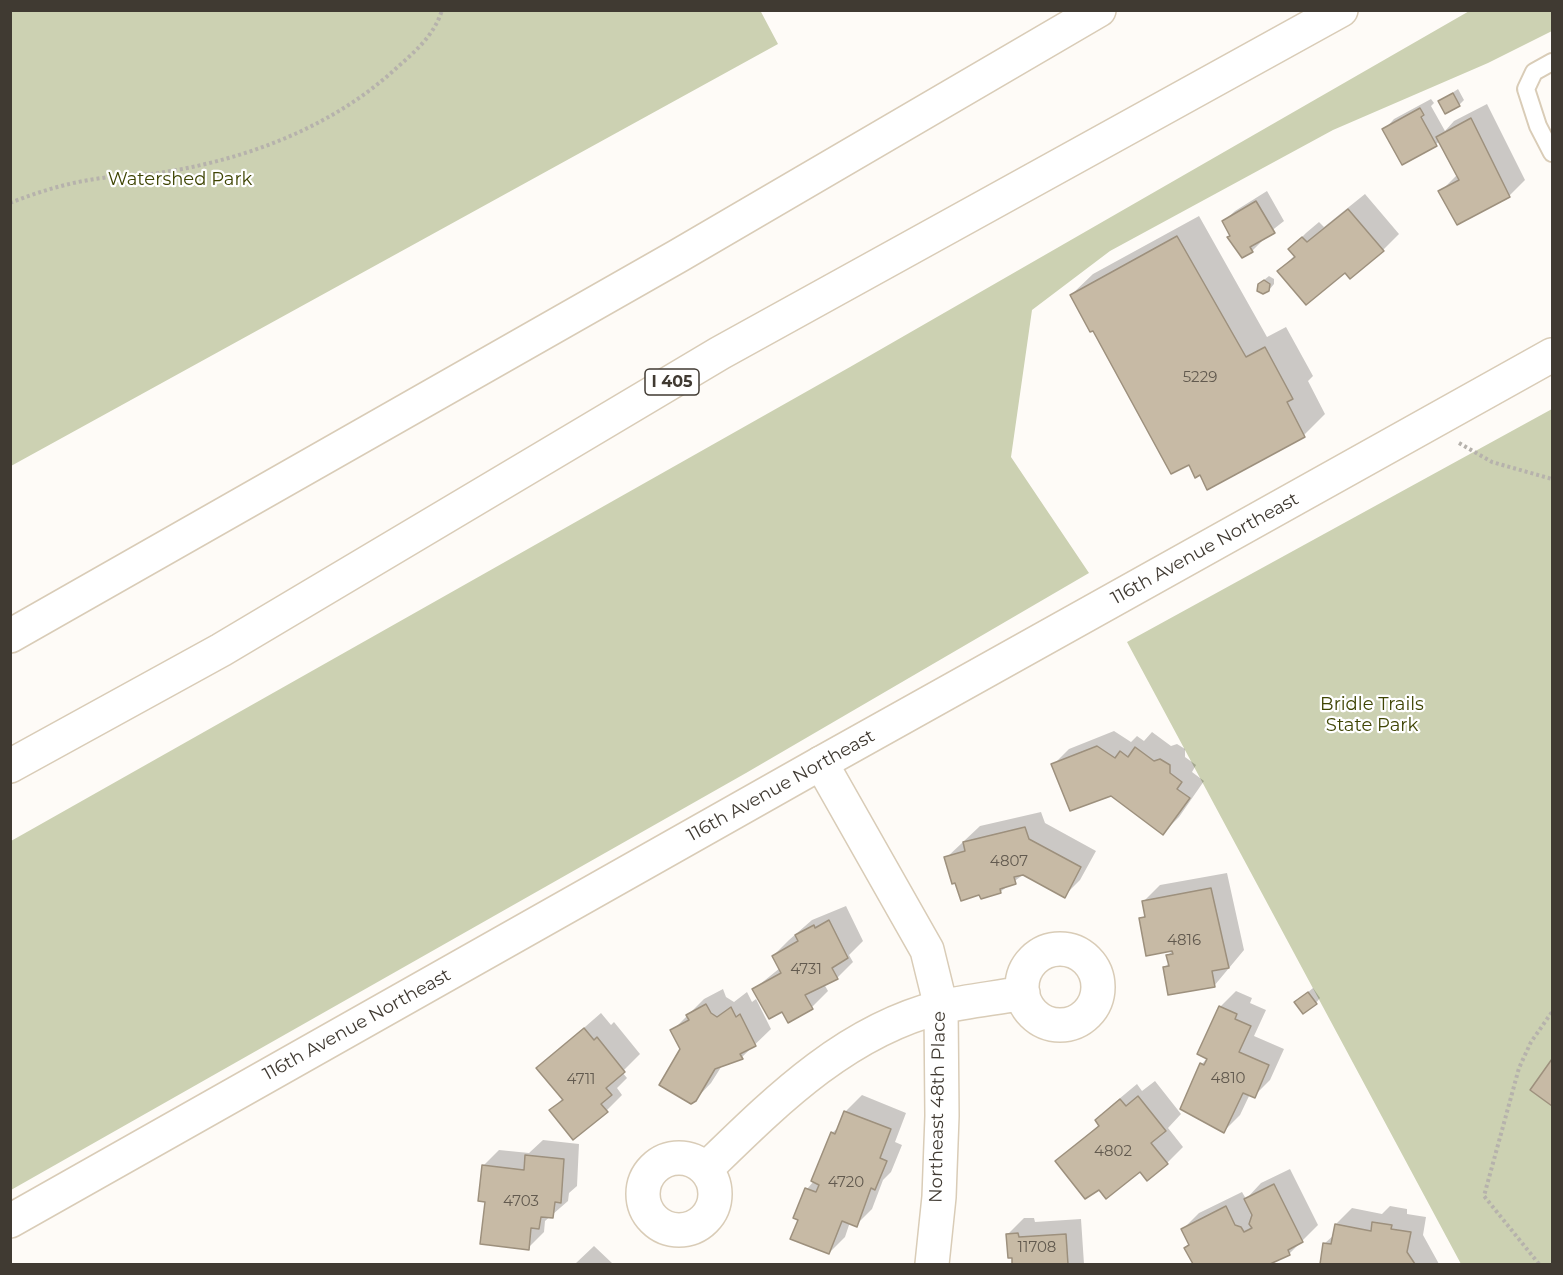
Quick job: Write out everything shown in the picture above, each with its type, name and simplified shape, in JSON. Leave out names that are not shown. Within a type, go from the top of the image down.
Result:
[{"type":"main road","points":[[10,636],[678,256],[1099,10]]},
{"type":"main road","name":"I 405","points":[[10,766],[221,650],[720,353],[1341,10]]},
{"type":"main road","name":"116th Avenue Northeast","points":[[10,1221],[821,763],[1552,355]]},
{"type":"main road","name":"Northeast 48th Place","points":[[821,763],[927,950],[941,1007],[942,1116],[939,1197],[932,1264]]},
{"type":"main road","points":[[706,1169],[811,1071],[885,1026],[941,1007],[1023,993]]},
{"type":"lane","points":[[1552,62],[1534,72],[1526,89],[1538,126],[1552,153]]},
{"type":"path","points":[[10,203],[40,191],[102,178],[153,174],[220,160],[256,150],[302,131],[372,90],[414,53],[438,24],[442,10]]},
{"type":"path","points":[[1459,443],[1492,462],[1552,479]]},
{"type":"path","points":[[1539,1264],[1484,1196],[1519,1068],[1531,1042],[1552,1012]]},
{"type":"green space","name":"Watershed Park","points":[[11,10],[760,10],[778,44],[11,466]]},
{"type":"green space","points":[[1471,10],[1552,11],[1552,31],[1488,63],[1333,130],[1110,251],[1032,310],[1011,457],[1089,573],[746,773],[11,1190],[11,841],[850,367]]},
{"type":"green space","name":"Bridle Trails State Park","points":[[1552,409],[1552,1264],[1461,1264],[1127,642]]},
{"type":"building","points":[[1453,93],[1460,106],[1445,114],[1438,101]]},
{"type":"building","points":[[1420,108],[1424,115],[1421,117],[1437,146],[1402,165],[1382,129]]},
{"type":"building","points":[[1471,118],[1510,197],[1457,225],[1438,191],[1459,180],[1436,137]]},
{"type":"building","points":[[1256,201],[1275,233],[1250,247],[1253,252],[1242,258],[1227,237],[1230,236],[1222,221]]},
{"type":"building","points":[[1348,209],[1384,251],[1350,279],[1345,273],[1306,305],[1277,271],[1295,257],[1288,249],[1302,237],[1307,242]]},
{"type":"building","points":[[1177,236],[1246,357],[1265,347],[1293,399],[1287,402],[1305,437],[1207,490],[1200,475],[1195,478],[1189,465],[1171,474],[1093,331],[1090,332],[1070,295]]},
{"type":"building","points":[[1264,280],[1270,284],[1269,291],[1263,294],[1257,291],[1258,284]]},
{"type":"building","points":[[1097,746],[1115,758],[1120,751],[1128,757],[1135,747],[1154,761],[1160,759],[1170,765],[1170,773],[1182,782],[1177,789],[1190,798],[1163,835],[1111,796],[1070,811],[1051,764]]},
{"type":"building","points":[[1025,827],[1029,839],[1081,867],[1065,898],[1023,875],[1014,877],[1016,884],[1000,889],[1001,893],[981,899],[979,895],[961,901],[955,883],[952,884],[944,857],[965,851],[963,842]]},
{"type":"building","points":[[1211,888],[1229,968],[1212,971],[1215,987],[1168,995],[1163,967],[1169,966],[1166,955],[1173,954],[1172,951],[1146,956],[1139,918],[1145,917],[1142,901]]},
{"type":"building","points":[[829,920],[848,958],[832,968],[838,979],[805,995],[813,1009],[788,1023],[782,1012],[769,1019],[752,989],[781,973],[772,956],[798,941],[795,935]]},
{"type":"building","points":[[1308,992],[1317,1004],[1303,1014],[1294,1002]]},
{"type":"building","points":[[706,1004],[711,1013],[717,1017],[731,1007],[736,1017],[740,1014],[756,1046],[740,1054],[743,1059],[715,1069],[696,1101],[691,1104],[659,1085],[680,1049],[670,1030],[689,1020],[686,1015]]},
{"type":"building","points":[[1219,1006],[1237,1014],[1235,1019],[1251,1026],[1239,1052],[1269,1065],[1255,1098],[1243,1093],[1224,1133],[1180,1109],[1200,1063],[1204,1065],[1207,1059],[1197,1054]]},
{"type":"building","points":[[584,1028],[594,1040],[597,1037],[625,1072],[606,1088],[612,1095],[601,1104],[608,1112],[573,1140],[549,1110],[563,1100],[536,1068]]},
{"type":"building","points":[[1552,1059],[1552,1106],[1530,1090]]},
{"type":"building","points":[[1138,1096],[1166,1131],[1151,1143],[1168,1164],[1147,1181],[1140,1172],[1106,1199],[1099,1190],[1085,1199],[1055,1161],[1099,1126],[1095,1120],[1120,1099],[1126,1106]]},
{"type":"building","points":[[844,1111],[891,1129],[880,1158],[887,1161],[875,1190],[871,1188],[857,1227],[842,1221],[829,1254],[790,1239],[798,1220],[793,1218],[805,1188],[816,1192],[819,1185],[811,1181],[831,1132],[835,1134]]},
{"type":"building","points":[[525,1155],[564,1159],[561,1203],[555,1202],[553,1218],[541,1217],[539,1229],[531,1228],[529,1250],[480,1244],[485,1202],[478,1201],[482,1165],[524,1170]]},
{"type":"building","points":[[1274,1184],[1303,1242],[1288,1250],[1290,1255],[1270,1264],[1193,1264],[1184,1248],[1189,1245],[1181,1229],[1226,1206],[1235,1225],[1241,1227],[1244,1232],[1252,1228],[1249,1224],[1252,1215],[1244,1199]]},
{"type":"building","points":[[1372,1222],[1392,1225],[1391,1229],[1411,1232],[1407,1252],[1415,1264],[1320,1264],[1323,1243],[1331,1244],[1335,1224],[1371,1231]]},
{"type":"building","points":[[1018,1233],[1019,1237],[1066,1234],[1068,1264],[1012,1264],[1012,1258],[1008,1258],[1006,1234]]}]
